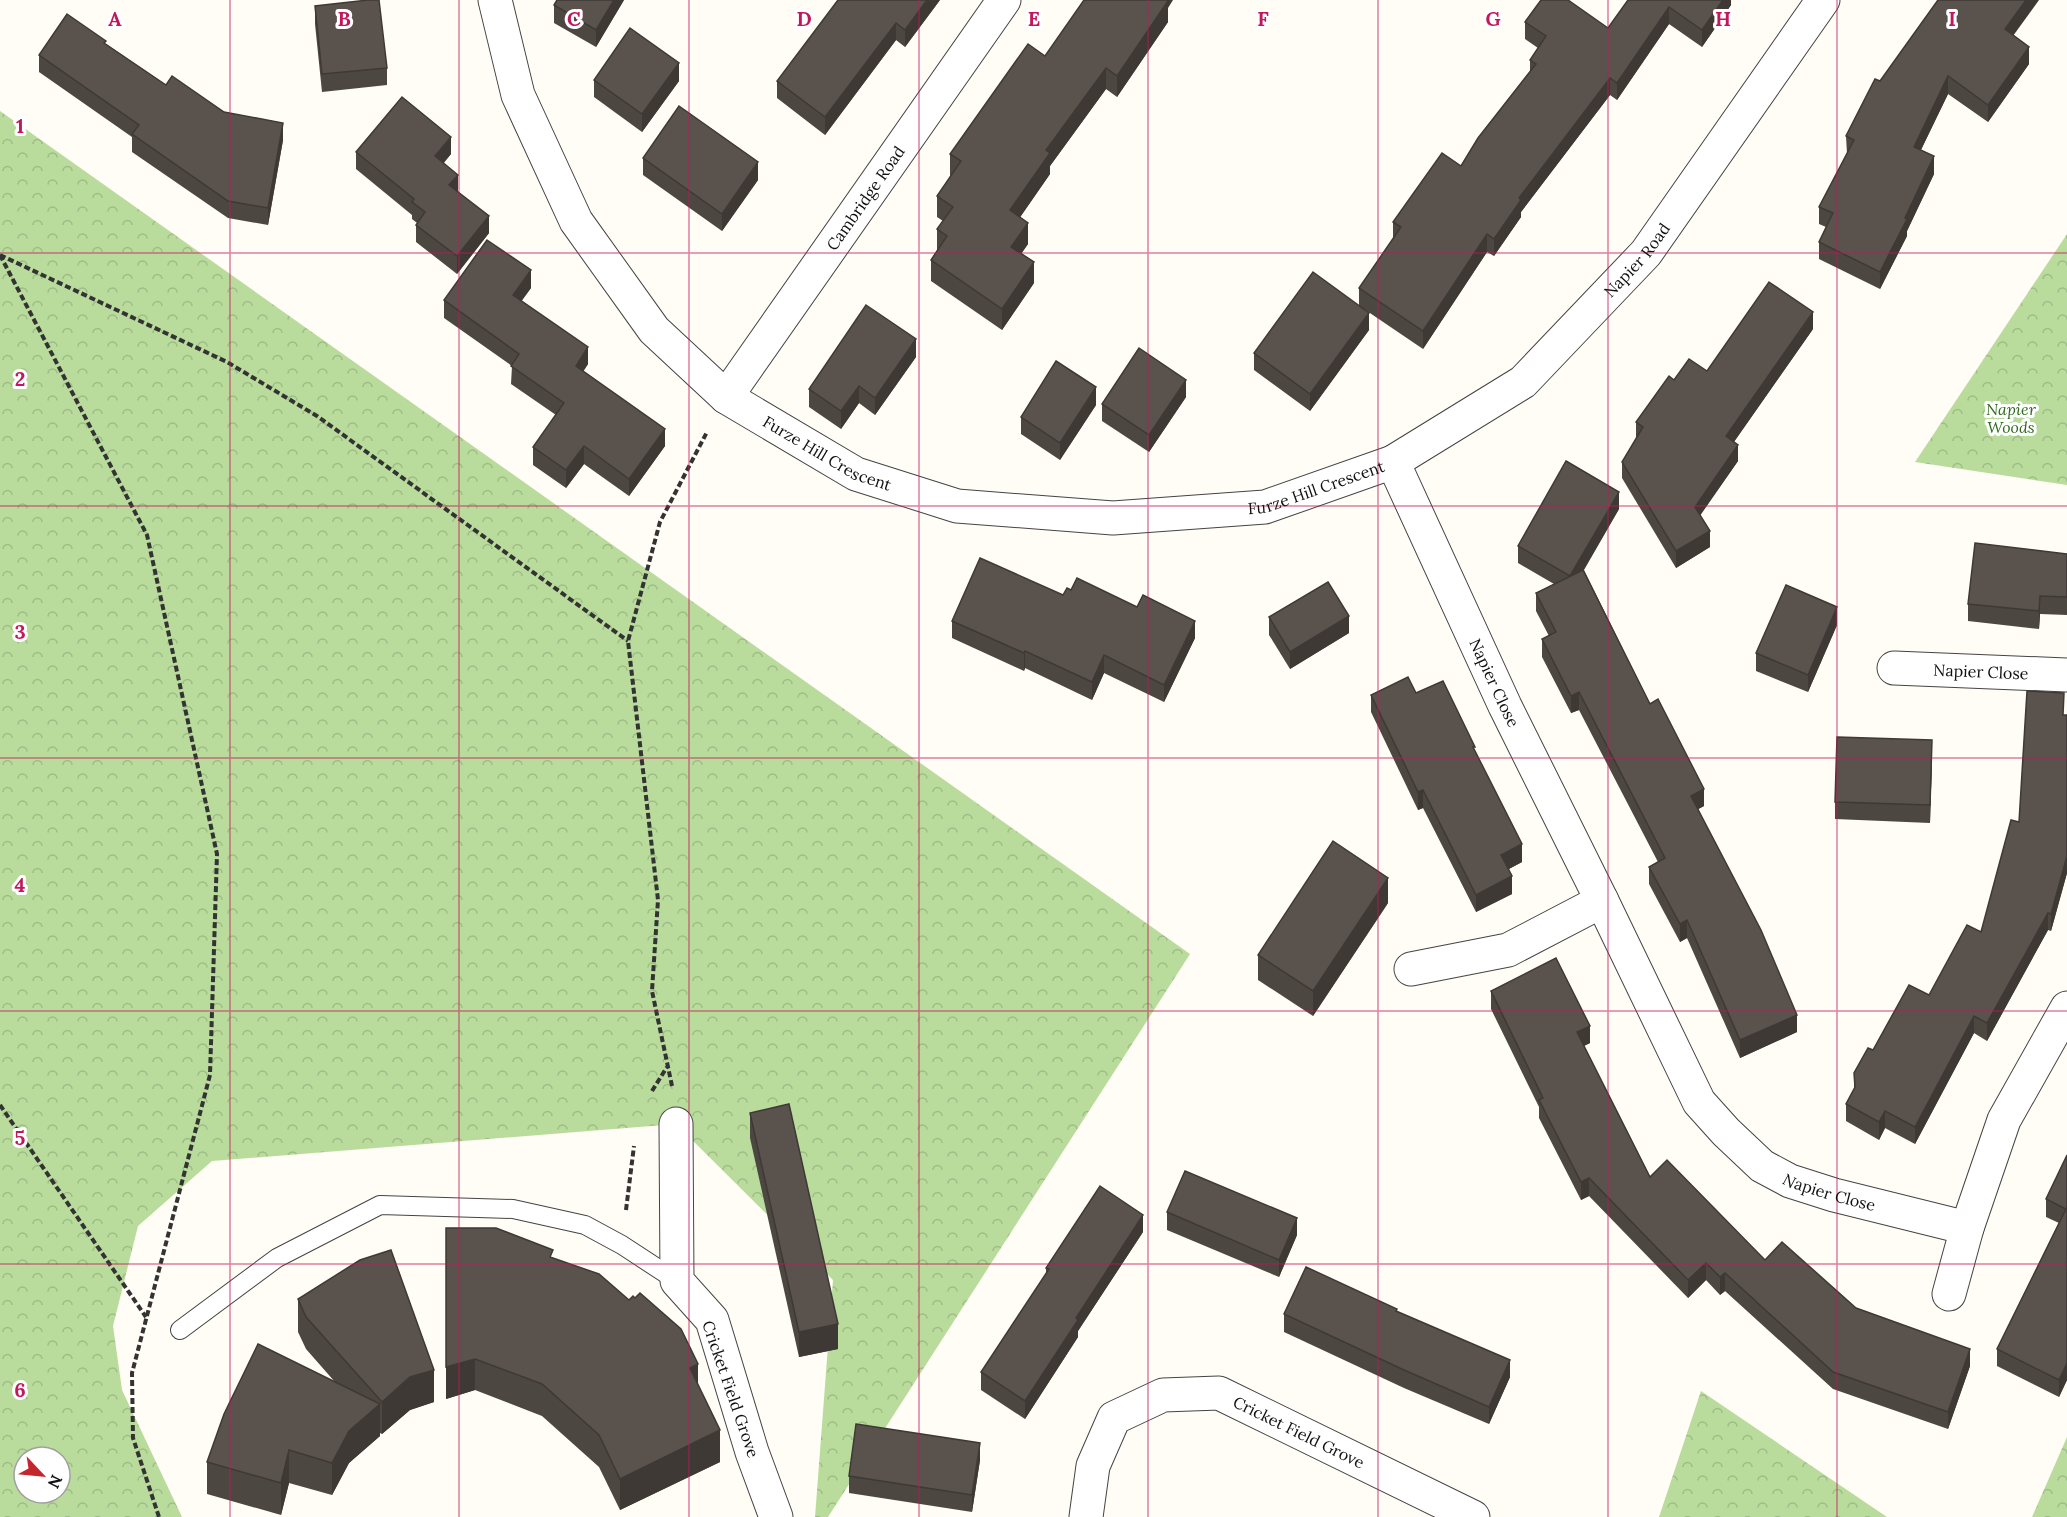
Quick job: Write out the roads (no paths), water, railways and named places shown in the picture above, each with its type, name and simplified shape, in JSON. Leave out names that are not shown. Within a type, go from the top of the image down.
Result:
[{"type":"street","name":"Furze Hill Crescent","points":[[495,0],[518,95],[576,221],[654,330],[726,397],[856,474],[957,506],[1113,518],[1265,507],[1393,462]]},
{"type":"street","name":"Cambridge Road","points":[[726,397],[1004,0]]},
{"type":"street","name":"Napier Road","points":[[1393,462],[1523,382],[1646,254],[1823,0]]},
{"type":"street","name":"Napier Close","points":[[1393,462],[1505,706],[1699,1102],[1726,1132],[1762,1166],[1790,1181],[1834,1195],[1967,1228]]},
{"type":"street","name":"Napier Close","points":[[1894,668],[2067,675]]},
{"type":"street","points":[[1411,969],[1508,950],[1602,901]]},
{"type":"street","points":[[1949,1294],[1967,1228],[2004,1120],[2067,1008]]},
{"type":"street","points":[[676,1124],[677,1281]]},
{"type":"street","name":"Cricket Field Grove","points":[[677,1281],[712,1320],[752,1452],[776,1517]]},
{"type":"street","name":"Cricket Field Grove","points":[[1086,1517],[1093,1466],[1114,1418],[1163,1395],[1219,1393],[1473,1517]]},
{"type":"lane","points":[[180,1330],[277,1258],[380,1205],[513,1209],[585,1225],[622,1245],[677,1281]]},
{"type":"park label","name":"Napier Woods","points":[[2011,418]]}]
